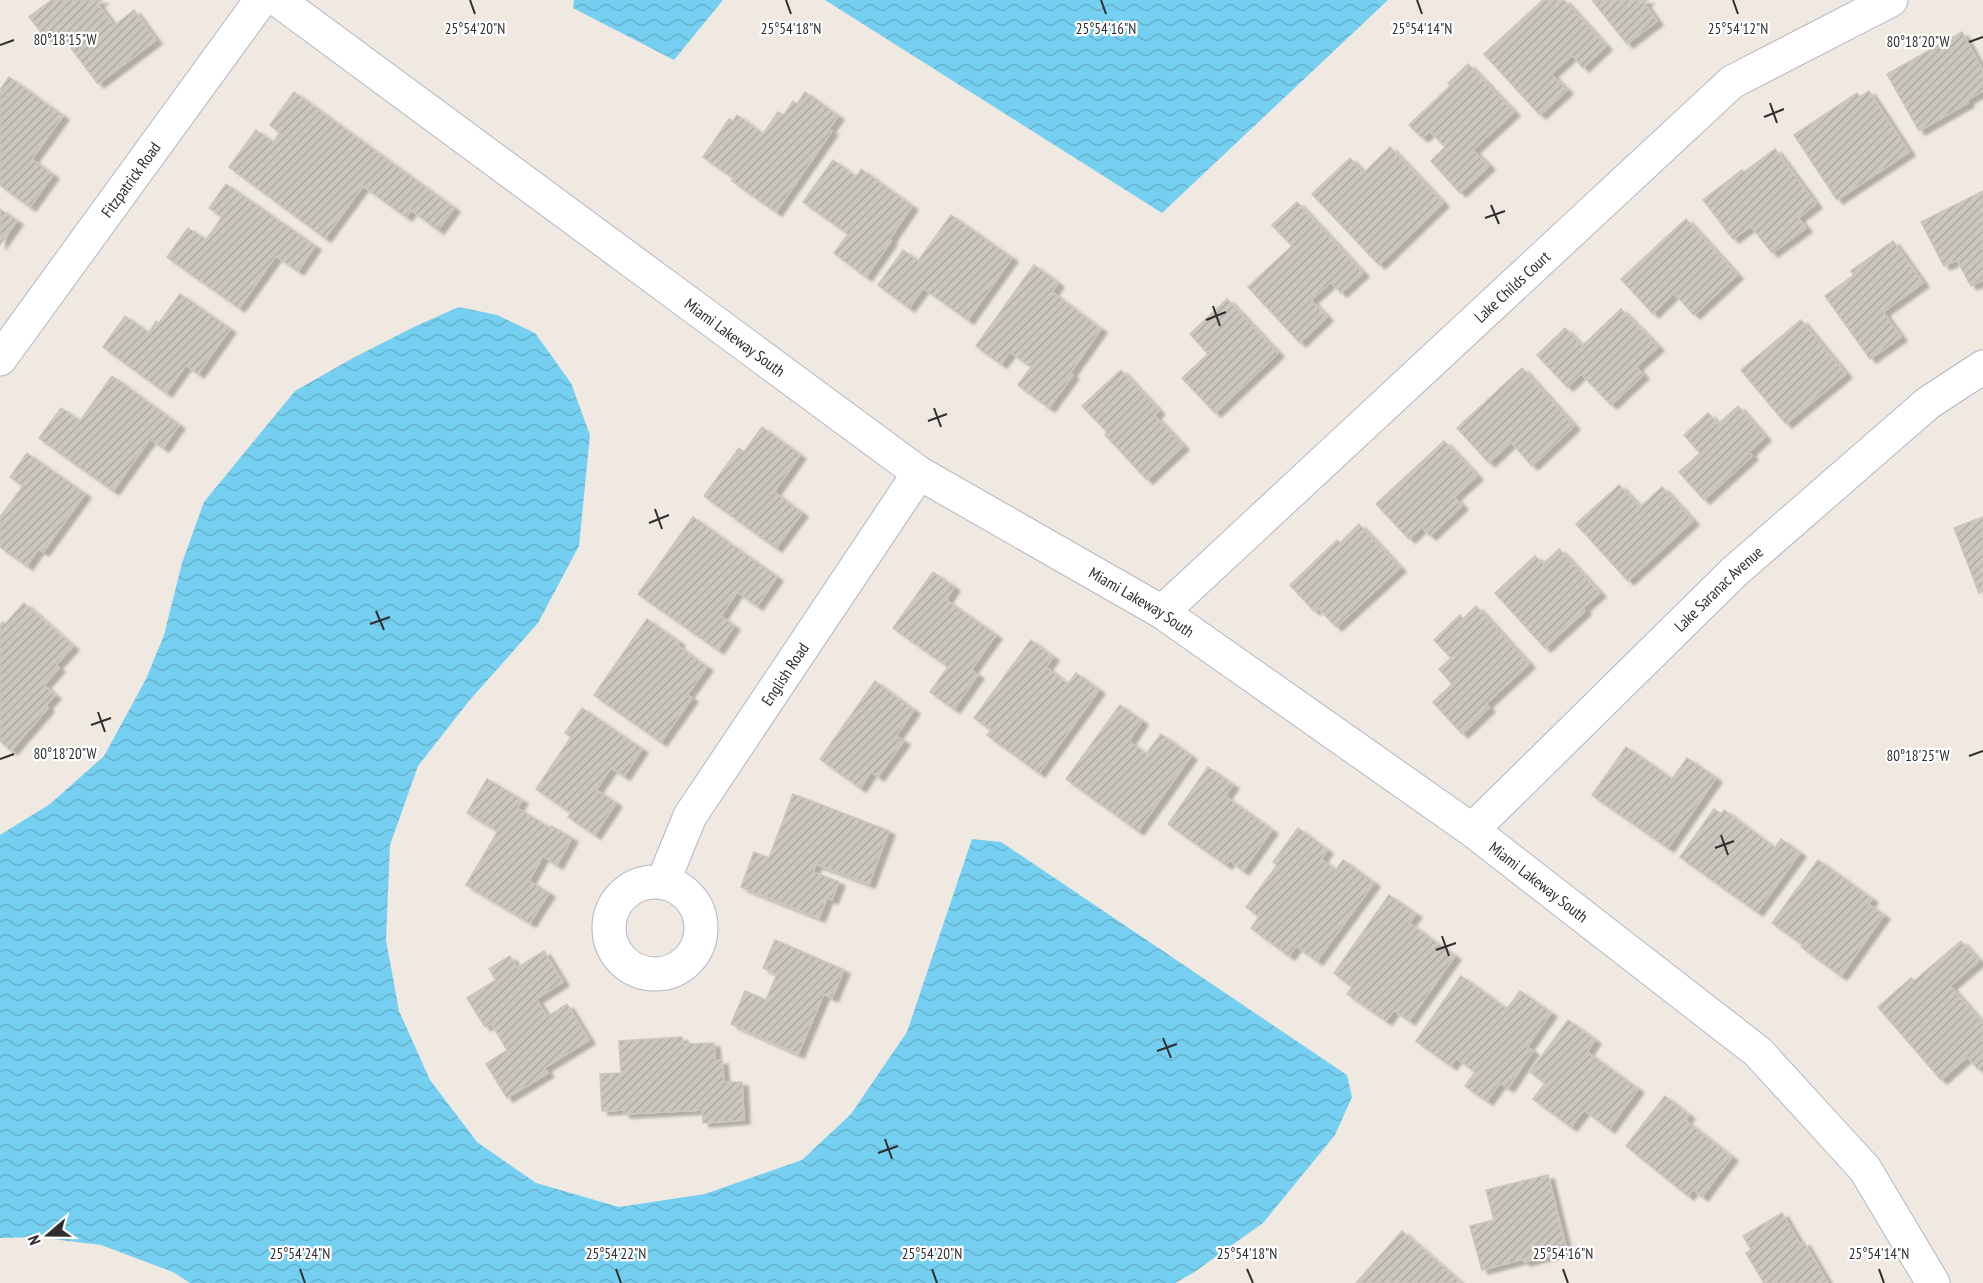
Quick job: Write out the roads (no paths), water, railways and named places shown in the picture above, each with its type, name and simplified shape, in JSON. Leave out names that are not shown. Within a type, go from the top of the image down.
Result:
[{"type":"street","name":"Fitzpatrick Road","points":[[0,360],[261,0]]},
{"type":"street","name":"Miami Lakeway South","points":[[278,0],[919,473],[1162,612],[1472,830],[1758,1052],[1865,1169],[1933,1283]]},
{"type":"street","name":"Lake Childs Court","points":[[1162,612],[1732,82],[1891,0]]},
{"type":"street","name":"Lake Saranac Avenue","points":[[1472,830],[1734,572],[1928,403],[1983,367]]},
{"type":"street","name":"English Road","points":[[663,882],[690,816],[919,473]]},
{"type":"water","points":[[574,0],[723,0],[674,60],[573,8]]},
{"type":"water","points":[[825,0],[1388,0],[1162,213]]},
{"type":"water","points":[[459,307],[497,315],[535,333],[571,383],[590,435],[579,546],[538,623],[469,701],[418,766],[390,845],[386,940],[399,1011],[430,1080],[477,1142],[536,1183],[619,1207],[705,1194],[802,1160],[851,1114],[907,1032],[972,839],[1001,842],[1347,1075],[1352,1097],[1335,1135],[1263,1223],[1193,1273],[1175,1283],[190,1283],[173,1272],[101,1245],[36,1237],[0,1238],[0,835],[50,804],[104,756],[146,679],[164,635],[182,563],[204,502],[295,391],[353,358]]}]
